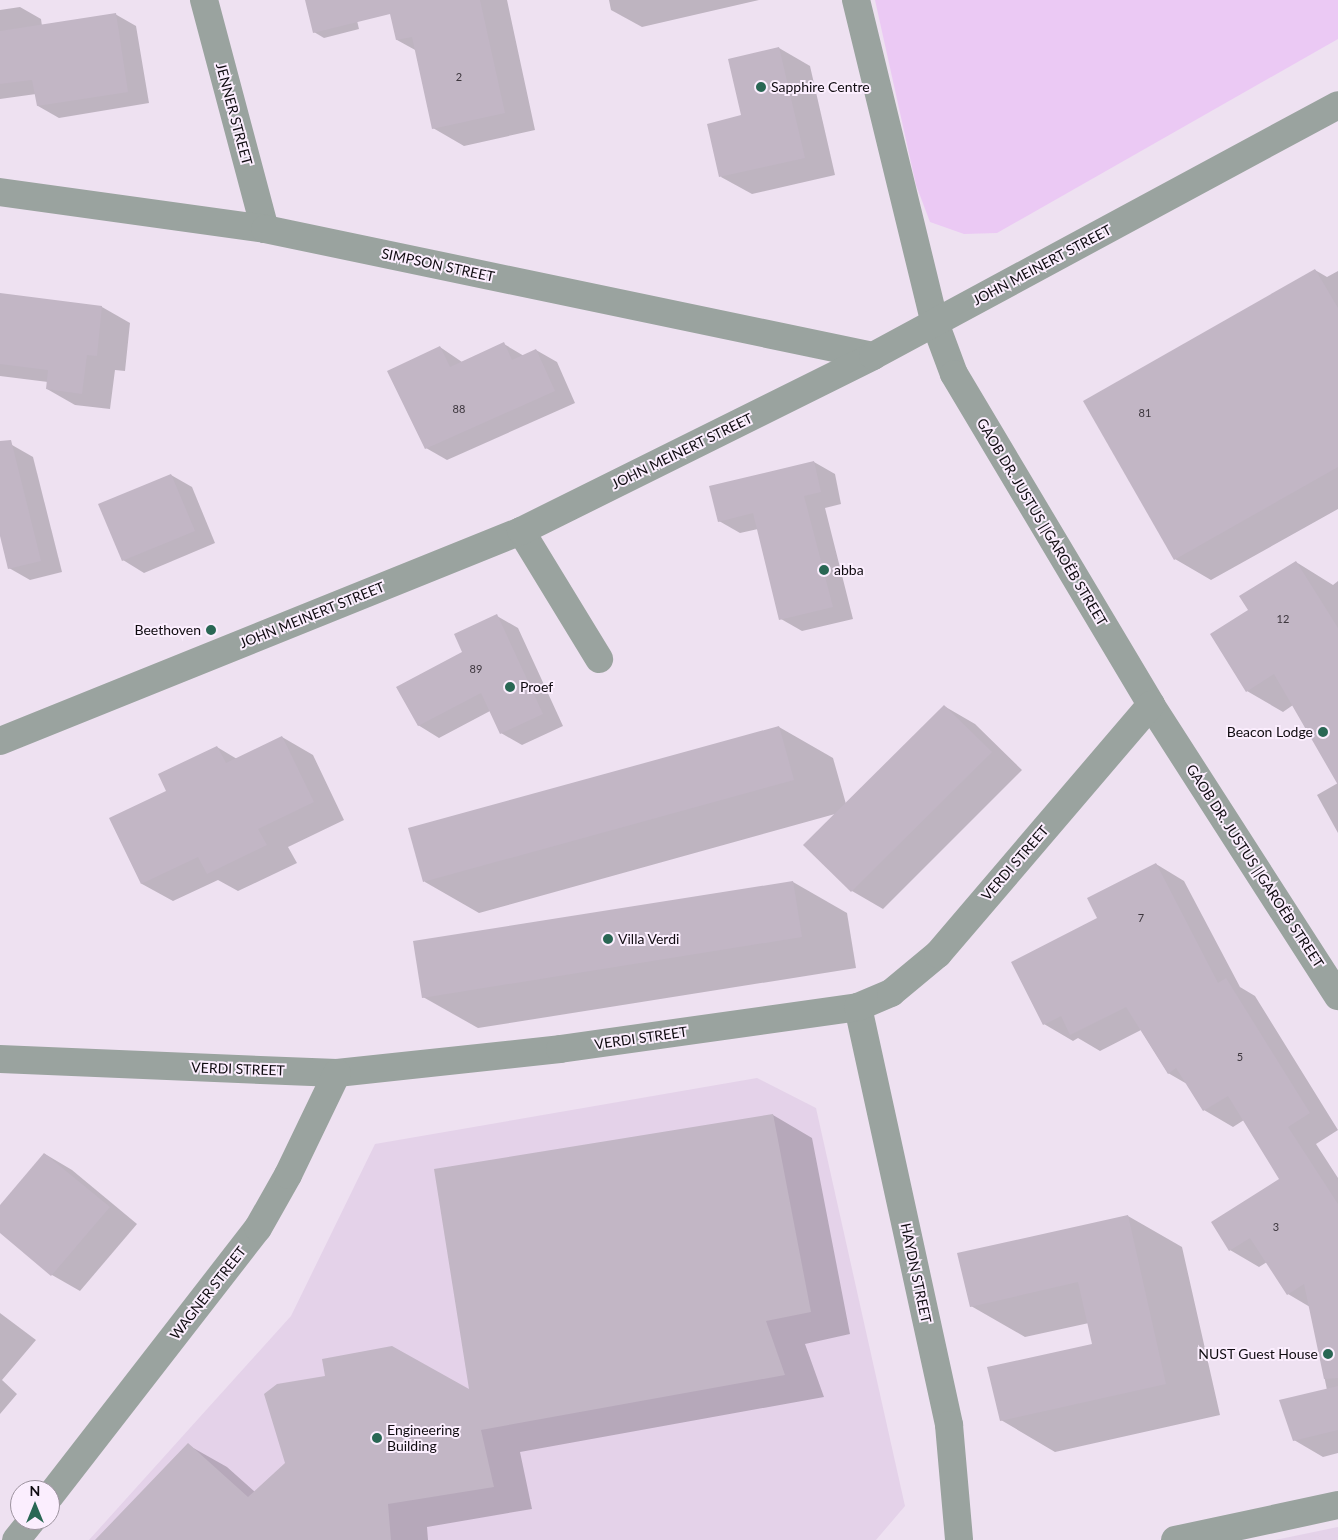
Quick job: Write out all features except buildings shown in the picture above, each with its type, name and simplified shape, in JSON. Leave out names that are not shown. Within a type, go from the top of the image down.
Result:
[{"type":"street","name":"JENNER STREET","points":[[204,0],[265,229]]},
{"type":"street","name":"GAOB DR. JUSTUS ǁGAROËB STREET","points":[[856,0],[934,323],[954,374],[1152,705],[1338,996]]},
{"type":"street","name":"JOHN MEINERT STREET","points":[[0,741],[521,531],[873,356],[1338,105]]},
{"type":"street","name":"SIMPSON STREET","points":[[0,192],[265,229],[873,356]]},
{"type":"street","points":[[521,531],[599,658]]},
{"type":"street","name":"VERDI STREET","points":[[0,1059],[337,1072],[560,1049],[858,1007],[891,993],[938,954],[1152,705]]},
{"type":"street","name":"HAYDN STREET","points":[[858,1007],[949,1425],[959,1540]]},
{"type":"street","name":"WAGNER STREET","points":[[60,1483],[258,1228],[288,1175],[337,1072]]},
{"type":"street","points":[[1176,1540],[1338,1505]]},
{"type":"street","points":[[16,1540],[24,1530]]},
{"type":"shaded area","points":[[875,0],[1338,0],[1338,39],[997,233],[964,234],[930,222],[916,185]]},
{"type":"shaded area","points":[[757,1078],[816,1108],[905,1506],[876,1540],[89,1540],[291,1316],[375,1144]]},
{"type":"shaded area","points":[[1338,1527],[1338,1540],[1275,1540]]},
{"type":"place","name":"Sapphire Centre","points":[[761,87]]},
{"type":"place","name":"abba","points":[[824,570]]},
{"type":"place","name":"Beethoven","points":[[211,630]]},
{"type":"place","name":"Proef","points":[[510,687]]},
{"type":"place","name":"Beacon Lodge","points":[[1323,732]]},
{"type":"place","name":"Villa Verdi","points":[[608,939]]},
{"type":"place","name":"NUST Guest House","points":[[1328,1354]]},
{"type":"place","name":"Engineering Building","points":[[377,1438]]}]
